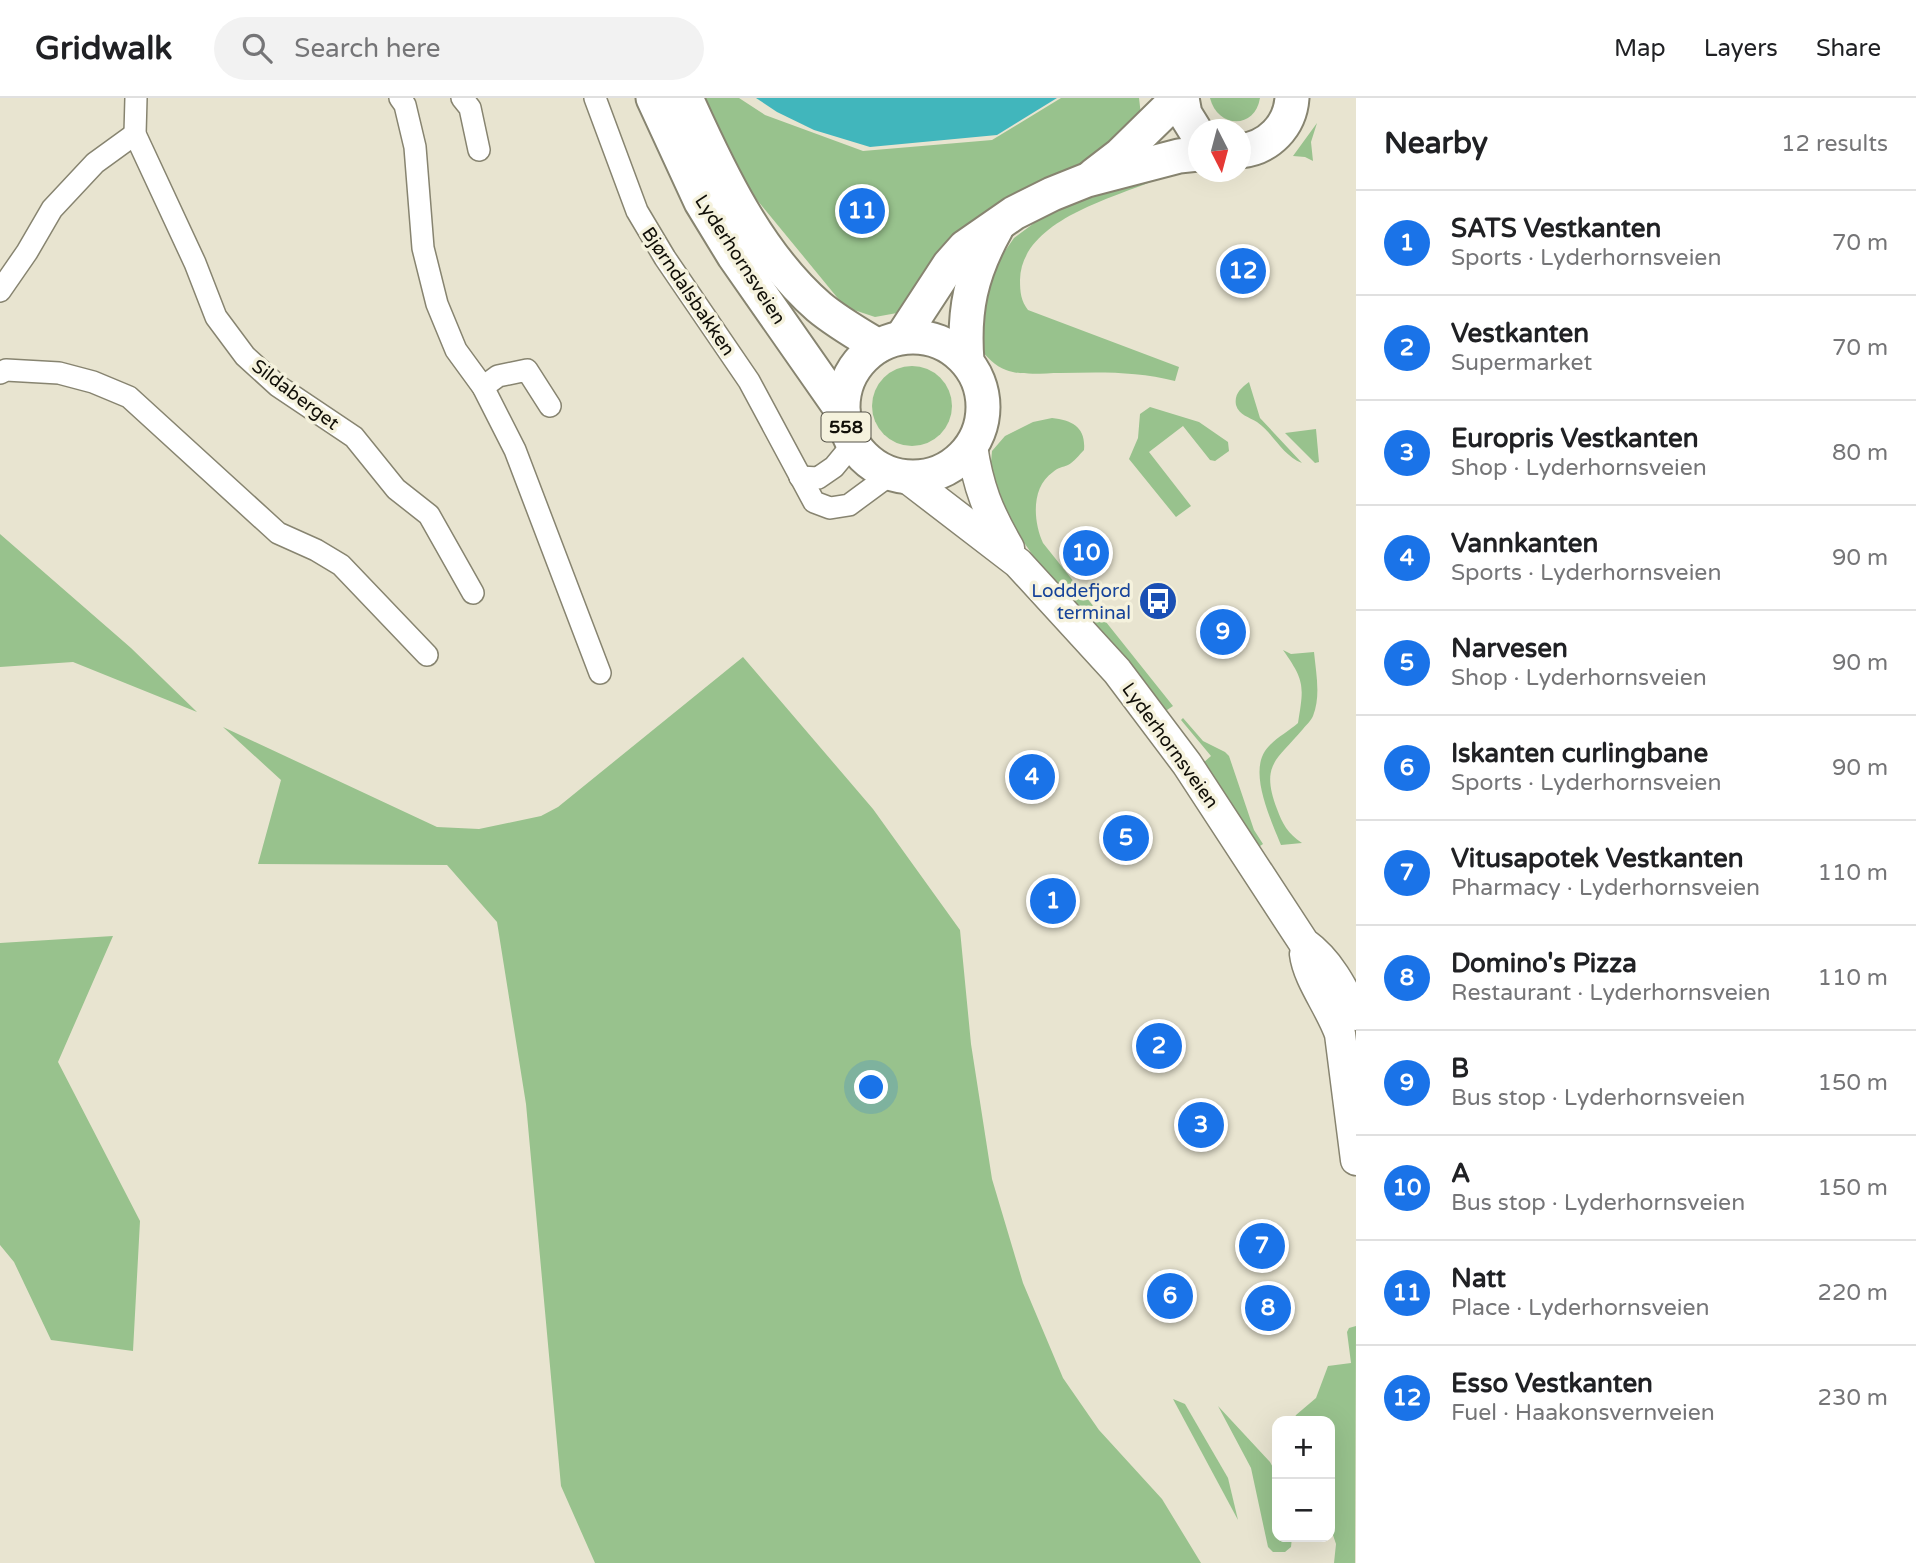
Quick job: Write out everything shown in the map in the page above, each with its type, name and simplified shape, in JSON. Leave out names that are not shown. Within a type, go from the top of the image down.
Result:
[{"type":"main road","name":"Lyderhornsveien","points":[[653,98],[701,202],[734,257],[843,412]]},
{"type":"main road","name":"Lyderhornsveien","points":[[686,98],[728,184],[756,232],[787,274],[819,307],[890,342]]},
{"type":"main road","name":"558","points":[[1087,180],[1120,155],[1168,108],[1182,98],[1188,120]]},
{"type":"main road","points":[[1251,149],[1259,147],[1282,129],[1289,116],[1292,98]]},
{"type":"main road","name":"558","points":[[898,475],[876,467],[864,457],[853,444],[846,429],[843,396],[855,367],[890,342],[965,247],[998,223],[1052,194],[1087,180],[1188,155]]},
{"type":"main road","points":[[967,361],[966,310],[982,254],[998,223]]},
{"type":"main road","points":[[890,342],[921,337],[940,341],[957,351],[967,361],[981,387],[984,402],[983,418],[972,446],[959,461],[943,471],[925,477],[898,475]]},
{"type":"main road","name":"Lyderhornsveien","points":[[972,446],[976,475],[989,515],[1018,563]]},
{"type":"main road","name":"Lyderhornsveien","points":[[898,475],[1018,563],[1117,671],[1187,764],[1304,943],[1320,954],[1341,983],[1356,1015]]},
{"type":"main road","name":"Lyderhornsveien","points":[[1304,943],[1306,963],[1340,1034],[1356,1160]]},
{"type":"street","name":"Sildaberget","points":[[136,98],[135,134],[195,263],[216,317],[245,356],[278,386],[354,437],[396,489],[429,515],[473,593]]},
{"type":"street","points":[[400,98],[405,105],[415,148],[423,248],[437,304],[456,350],[483,387],[516,450],[600,673]]},
{"type":"street","points":[[461,98],[470,107],[479,150]]},
{"type":"street","name":"Bjørndalsbakken","points":[[596,98],[637,211],[665,258],[749,381],[814,502],[830,508],[849,505],[898,475]]},
{"type":"street","points":[[0,290],[27,252],[52,209],[95,163],[135,134]]},
{"type":"street","points":[[2,366],[59,373],[129,397],[278,533],[341,565],[427,655]]},
{"type":"street","points":[[483,387],[498,376],[527,370],[550,406]]},
{"type":"street","points":[[800,477],[818,478],[834,467],[853,444]]},
{"type":"green space","points":[[704,98],[739,98],[765,115],[863,151],[992,140],[1061,98],[1139,98],[1141,115],[1110,147],[915,290],[897,313],[875,317],[845,307],[753,195]]},
{"type":"green space","points":[[1210,98],[1260,98],[1257,108],[1246,119],[1226,119],[1214,108]]},
{"type":"green space","points":[[1317,123],[1311,142],[1313,161],[1293,156]]},
{"type":"green space","points":[[1152,177],[1153,181],[1092,205],[1051,228],[1035,243],[1024,260],[1020,280],[1021,292],[1028,310],[1179,367],[1175,381],[1118,373],[1019,373],[1002,368],[992,361],[980,349],[982,284],[1014,238],[1045,215],[1081,198]]},
{"type":"green space","points":[[912,366],[927,369],[940,378],[949,391],[952,406],[949,421],[940,434],[927,443],[912,446],[897,443],[884,434],[875,421],[872,406],[875,391],[884,378],[897,369]]},
{"type":"green space","points":[[1249,382],[1260,418],[1302,463],[1289,455],[1263,427],[1237,408],[1237,394]]},
{"type":"green space","points":[[1150,407],[1199,422],[1228,442],[1229,451],[1215,461],[1210,460],[1183,426],[1149,452],[1191,506],[1176,517],[1129,459],[1138,438],[1140,414]]},
{"type":"green space","points":[[1052,418],[1077,426],[1083,436],[1084,450],[1070,464],[1046,478],[1041,486],[1036,515],[1043,543],[1173,706],[1164,712],[1043,570],[1005,515],[990,474],[992,451],[1005,436],[1033,422]]},
{"type":"green space","points":[[1316,429],[1319,462],[1315,463],[1285,433]]},
{"type":"green space","points":[[0,534],[131,648],[197,712],[73,662],[0,667]]},
{"type":"green space","points":[[1283,650],[1291,654],[1314,652],[1317,692],[1312,718],[1279,756],[1271,772],[1272,794],[1281,819],[1289,832],[1302,843],[1281,845],[1264,798],[1259,773],[1268,747],[1298,723],[1301,684]]},
{"type":"green space","points":[[743,657],[873,809],[960,930],[971,1044],[992,1179],[1023,1283],[1063,1378],[1099,1430],[1162,1499],[1201,1563],[595,1563],[561,1486],[526,1104],[497,922],[447,865],[258,864],[281,780],[223,727],[437,827],[479,829],[541,816],[558,807]]},
{"type":"green space","points":[[1183,718],[1203,741],[1229,756],[1254,830],[1263,844],[1257,848],[1203,763],[1211,756],[1181,720]]},
{"type":"green space","points":[[113,936],[58,1062],[140,1221],[133,1351],[51,1340],[14,1262],[0,1245],[0,943]]},
{"type":"green space","points":[[1356,1326],[1355,1563],[1334,1563],[1335,1416],[1296,1416],[1316,1398],[1328,1366],[1351,1363],[1347,1332],[1349,1328]]},
{"type":"green space","points":[[1173,1399],[1185,1404],[1228,1478],[1238,1520]]},
{"type":"green space","points":[[1218,1406],[1272,1466],[1272,1542],[1292,1542],[1291,1547],[1285,1552],[1273,1552],[1268,1547],[1251,1468]]},
{"type":"water","points":[[756,98],[1057,98],[997,135],[870,147],[814,130],[777,112]]},
{"type":"place","name":"Natt","points":[[862,211]]},
{"type":"place","name":"Esso Vestkanten","points":[[1243,271]]},
{"type":"place","name":"A","points":[[1086,553]]},
{"type":"place","name":"Loddefjord terminal","points":[[1158,601]]},
{"type":"place","name":"B","points":[[1223,632]]},
{"type":"place","name":"Vannkanten","points":[[1032,777]]},
{"type":"place","name":"Narvesen","points":[[1126,838]]},
{"type":"place","name":"SATS Vestkanten","points":[[1053,901]]},
{"type":"place","name":"Vestkanten","points":[[1159,1046]]},
{"type":"place","name":"Europris Vestkanten","points":[[1201,1125]]},
{"type":"place","name":"Vitusapotek Vestkanten","points":[[1262,1246]]},
{"type":"place","name":"Iskanten curlingbane","points":[[1170,1296]]},
{"type":"place","name":"Domino's Pizza","points":[[1268,1308]]}]
